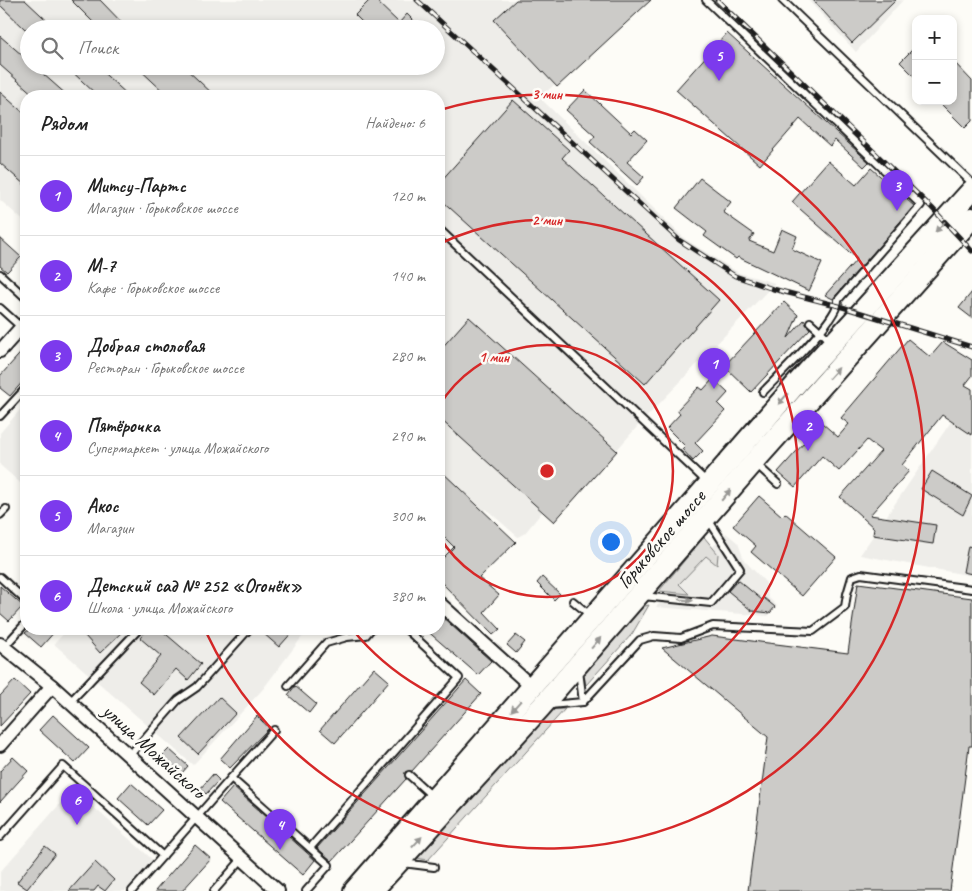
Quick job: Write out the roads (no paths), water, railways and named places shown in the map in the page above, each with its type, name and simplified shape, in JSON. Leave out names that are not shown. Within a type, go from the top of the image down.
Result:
[{"type":"main road","name":"Горьковское шоссе","points":[[354,891],[708,484],[827,338],[972,190]]},
{"type":"main road","name":"Горьковское шоссе","points":[[372,891],[578,665],[637,596],[708,518],[754,462],[972,218]]},
{"type":"street","points":[[0,350],[20,328]]},
{"type":"street","points":[[445,608],[532,687]]},
{"type":"street","name":"улица Можайского","points":[[2,646],[52,686],[278,891]]},
{"type":"street","points":[[0,745],[52,686]]},
{"type":"lane","points":[[706,0],[921,205],[838,300],[839,306],[827,338],[763,392]]},
{"type":"lane","points":[[782,0],[972,183]]},
{"type":"lane","points":[[445,235],[708,484]]},
{"type":"lane","points":[[0,274],[20,292]]},
{"type":"lane","points":[[0,308],[20,321]]},
{"type":"lane","points":[[810,322],[827,338]]},
{"type":"lane","points":[[1,414],[20,394]]},
{"type":"lane","points":[[754,462],[778,484]]},
{"type":"lane","points":[[0,515],[6,509]]},
{"type":"lane","points":[[637,596],[712,603],[740,569],[708,518]]},
{"type":"lane","points":[[541,706],[583,702],[640,640],[654,636],[681,638],[713,626],[813,631],[845,607],[846,594],[852,576],[861,574],[972,589]]},
{"type":"lane","points":[[0,577],[20,595]]},
{"type":"lane","points":[[573,601],[593,618]]},
{"type":"lane","points":[[2,646],[20,628]]},
{"type":"lane","points":[[70,702],[133,635]]},
{"type":"lane","points":[[129,756],[178,700],[197,687],[244,635]]},
{"type":"lane","points":[[288,686],[326,643],[360,635]]},
{"type":"lane","points":[[310,848],[391,760],[459,678],[412,635]]},
{"type":"lane","points":[[578,665],[583,702]]},
{"type":"lane","points":[[132,891],[274,730]]},
{"type":"lane","points":[[0,837],[63,766],[163,856]]},
{"type":"lane","points":[[409,775],[434,797]]},
{"type":"lane","points":[[232,778],[329,865],[306,891]]},
{"type":"lane","points":[[0,824],[7,830]]},
{"type":"lane","points":[[214,891],[242,859]]},
{"type":"lane","points":[[397,863],[434,867]]},
{"type":"railway","points":[[417,0],[439,20]]},
{"type":"railway","points":[[717,0],[932,208],[972,251]]},
{"type":"railway","points":[[445,26],[679,240],[735,276],[773,289],[839,306],[972,347]]},
{"type":"place","name":"Акос","points":[[719,81]]},
{"type":"place","name":"Добрая столовая","points":[[897,211]]},
{"type":"place","name":"Митсу-Партс","points":[[714,389]]},
{"type":"place","name":"М-7","points":[[808,451]]},
{"type":"place","name":"Детский сад № 252 «Огонёк»","points":[[77,825]]},
{"type":"place","name":"Пятёрочка","points":[[280,850]]}]
